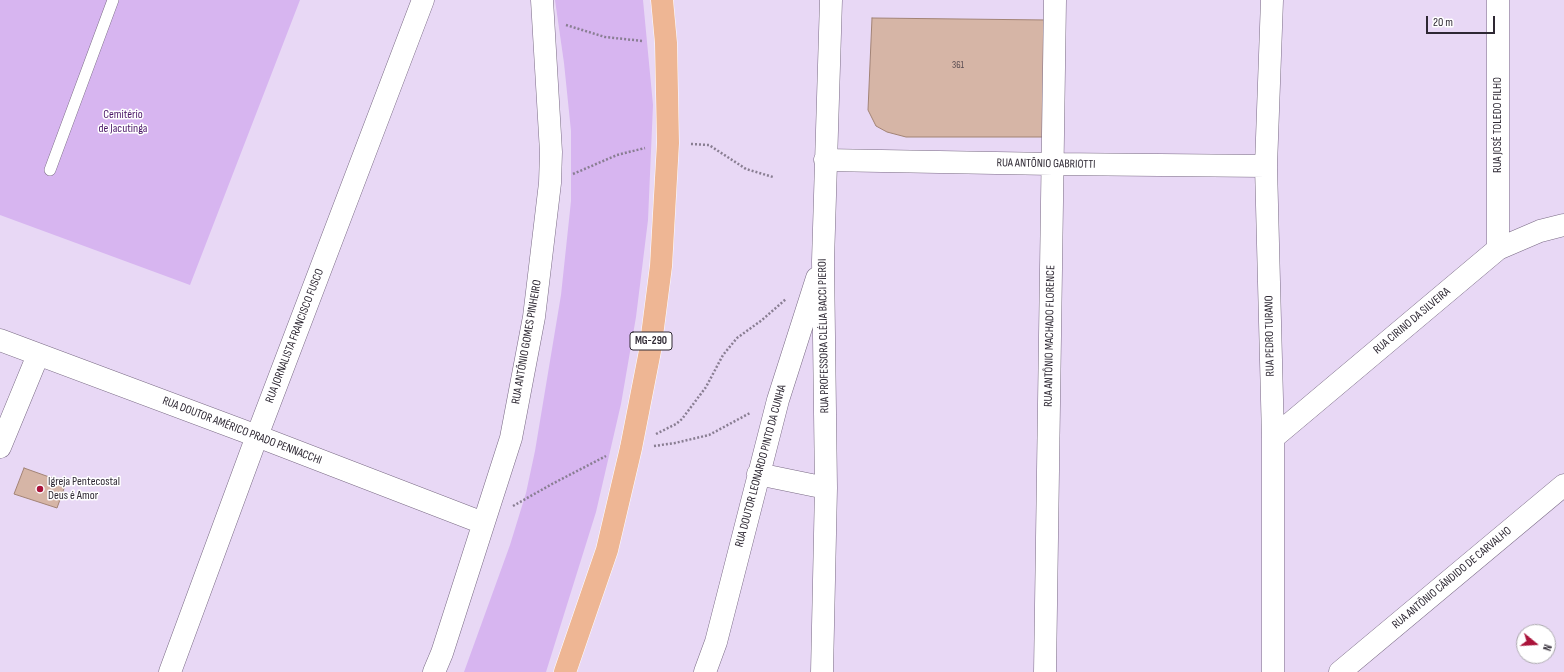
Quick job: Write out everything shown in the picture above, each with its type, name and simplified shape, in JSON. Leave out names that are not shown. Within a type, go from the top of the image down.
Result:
[{"type":"highway","name":"MG-290","points":[[565,672],[607,550],[631,448],[650,351],[661,266],[668,143],[666,43],[662,0]]},
{"type":"street","name":"RUA JORNALISTA FRANCISCO FUSCO","points":[[170,672],[257,436],[424,0]]},
{"type":"street","name":"RUA ANTÔNIO GOMES PINHEIRO","points":[[434,672],[442,652],[511,438],[534,317],[550,183],[551,152],[542,0]]},
{"type":"street","name":"RUA PROFESSORA CLÉLIA BACCI PIEROI","points":[[822,672],[826,488],[823,261],[831,0]]},
{"type":"street","name":"RUA ANTÔNIO MACHADO FLORENCE","points":[[1045,672],[1055,0]]},
{"type":"street","name":"RUA PEDRO TURANO","points":[[1272,0],[1266,166],[1273,438],[1273,672]]},
{"type":"street","name":"RUA JOSÉ TOLEDO FILHO","points":[[1498,0],[1498,249]]},
{"type":"street","name":"RUA ANTÔNIO GABRIOTTI","points":[[825,160],[1266,166]]},
{"type":"street","name":"RUA CIRINO DA SILVEIRA","points":[[1273,438],[1498,249],[1540,231],[1564,225]]},
{"type":"street","name":"RUA DOUTOR LEONARDO PINTO DA CUNHA","points":[[705,672],[716,642],[778,400],[823,261]]},
{"type":"street","name":"RUA DOUTOR AMÉRICO PRADO PENNACCHI","points":[[0,340],[257,436],[483,523]]},
{"type":"street","points":[[0,446],[38,355]]},
{"type":"street","points":[[758,474],[826,488]]},
{"type":"street","name":"RUA ANTÔNIO CÂNDIDO DE CARVALHO","points":[[1340,672],[1564,485]]},
{"type":"lane","points":[[50,170],[113,0]]},
{"type":"path","points":[[543,23],[567,25],[605,37],[666,43]]},
{"type":"path","points":[[550,183],[590,168],[617,155],[668,143],[709,145],[746,169],[773,177]]},
{"type":"path","points":[[631,448],[676,424],[706,388],[723,355],[737,338],[762,320],[791,293]]},
{"type":"path","points":[[483,523],[552,484],[611,454],[631,448],[676,443],[709,435],[732,421],[778,400]]},
{"type":"green space","name":"Cemitério de Jacutinga","points":[[0,0],[300,0],[190,285],[0,215]]},
{"type":"green space","points":[[555,0],[643,0],[653,105],[648,220],[636,317],[621,404],[596,512],[546,672],[464,672],[510,545],[526,493],[535,451],[561,295],[571,201],[571,131],[564,63]]},
{"type":"building","points":[[872,18],[1047,20],[1045,137],[906,137],[887,132],[876,126],[868,110]]},
{"type":"building","name":"Igreja Pentecostal Deus é Amor","points":[[24,468],[66,483],[57,508],[14,494]]},
{"type":"place","name":"Igreja Pentecostal Deus é Amor","points":[[40,489]]}]
